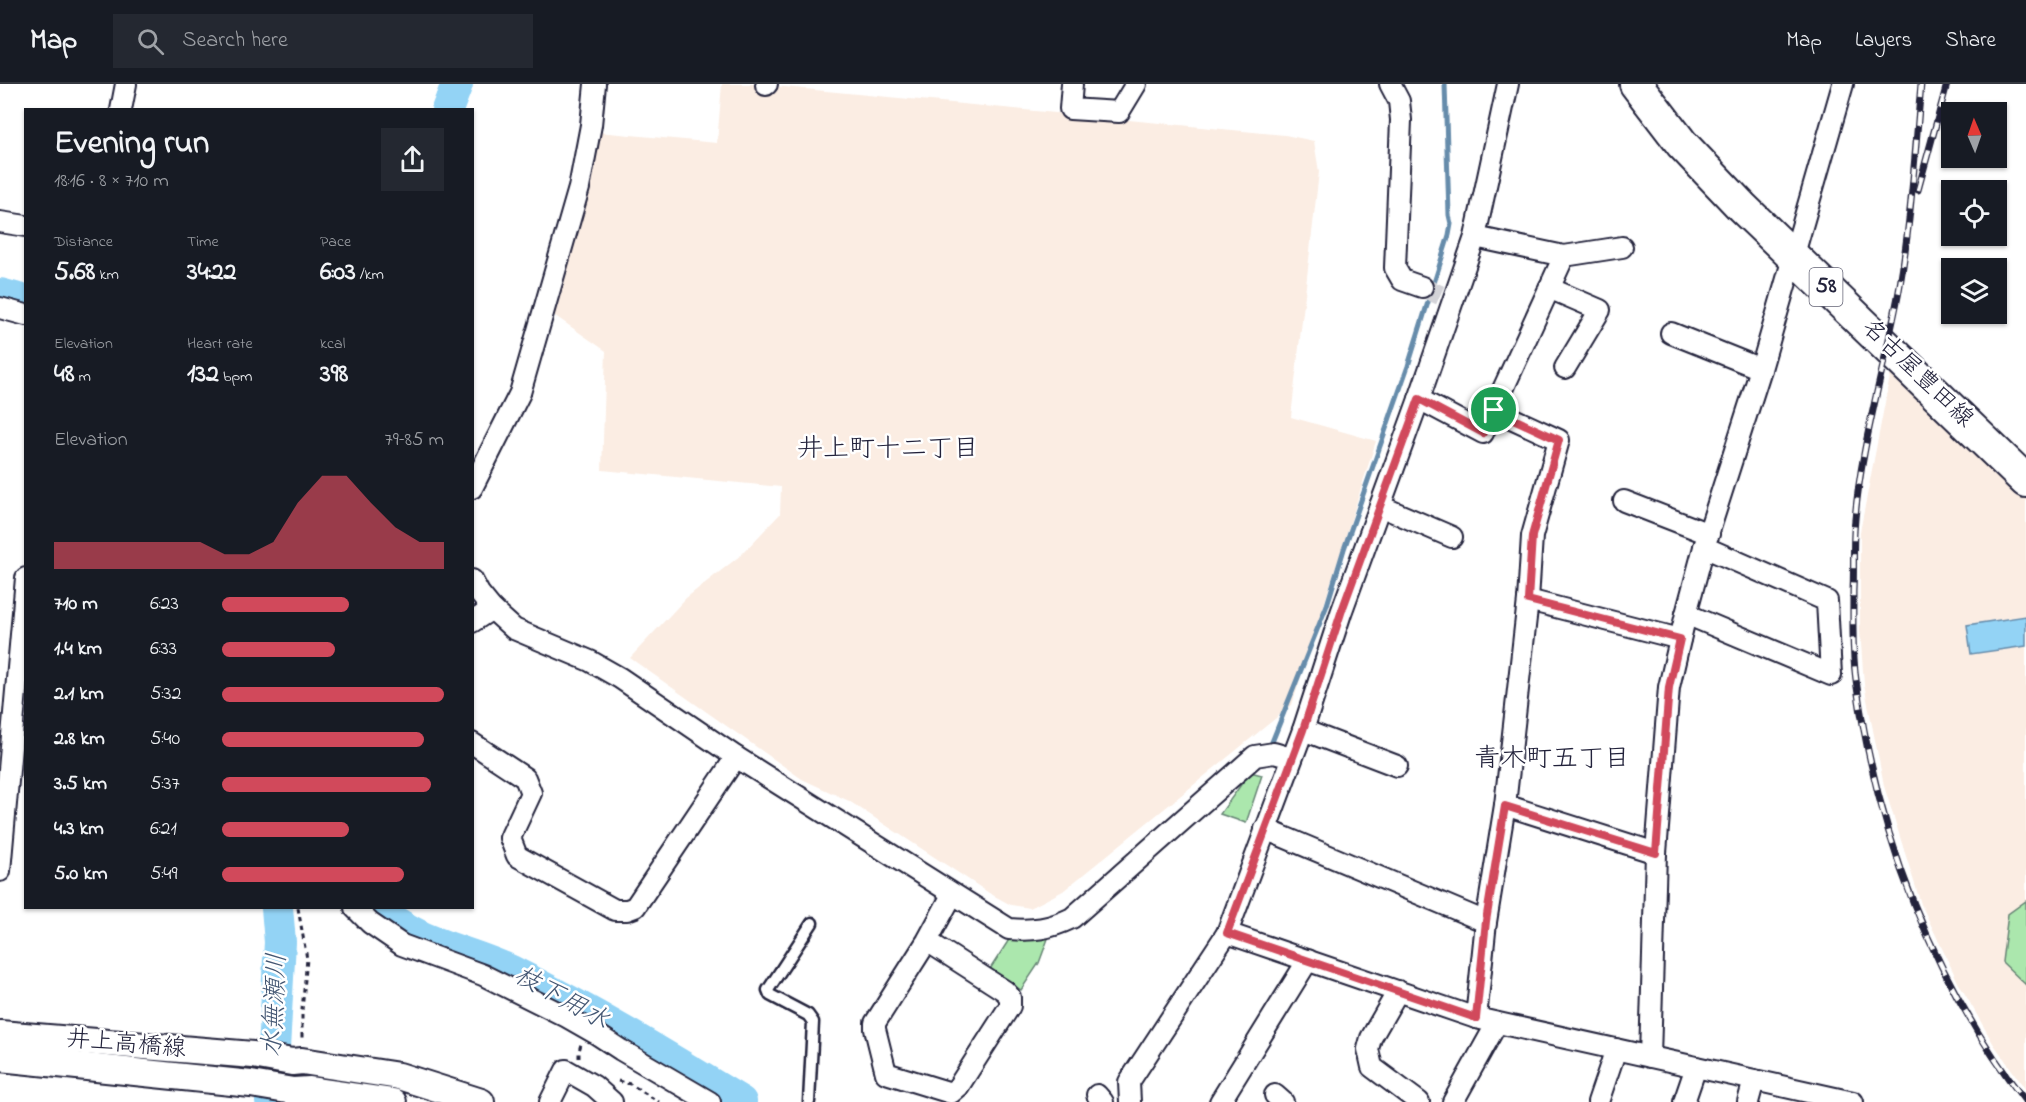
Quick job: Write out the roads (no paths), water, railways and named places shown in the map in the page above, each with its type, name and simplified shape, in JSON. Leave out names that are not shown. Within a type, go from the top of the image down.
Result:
[{"type":"main road","name":"名古屋豊田線","points":[[1636,84],[1682,144],[1742,207],[2026,481]]},
{"type":"street","points":[[121,108],[126,84]]},
{"type":"street","points":[[474,484],[520,393],[579,188],[591,125],[595,84]]},
{"type":"street","points":[[1072,84],[1070,110],[1119,112],[1136,84]]},
{"type":"street","points":[[1390,84],[1399,101],[1401,120],[1395,268],[1402,280],[1422,287]]},
{"type":"street","points":[[1130,1102],[1129,1082],[1227,933],[1303,730],[1341,613],[1419,399],[1447,298],[1475,237],[1508,84]]},
{"type":"street","points":[[1650,1057],[1656,853],[1669,687],[1686,614],[1707,540],[1761,369],[1843,84]]},
{"type":"street","points":[[0,222],[24,226]]},
{"type":"street","points":[[1475,237],[1564,256],[1622,248]]},
{"type":"street","points":[[1419,399],[1483,433],[1564,256]]},
{"type":"street","points":[[1549,288],[1600,310],[1565,368]]},
{"type":"street","points":[[0,308],[24,314]]},
{"type":"street","points":[[1671,333],[1761,369]]},
{"type":"street","points":[[1476,1018],[1486,921],[1505,806],[1528,600],[1532,536],[1559,440],[1494,410]]},
{"type":"street","points":[[1624,501],[1827,601],[1831,675],[1686,614]]},
{"type":"street","points":[[1380,506],[1452,537]]},
{"type":"street","points":[[474,584],[478,593],[492,609],[514,629],[590,661],[620,678],[736,757],[1009,929],[1034,930],[1051,927],[1072,918],[1255,756],[1274,753],[1291,758]]},
{"type":"street","points":[[1528,600],[1680,639]]},
{"type":"street","points":[[0,871],[24,601]]},
{"type":"street","points":[[474,621],[492,609]]},
{"type":"street","points":[[1303,730],[1396,766]]},
{"type":"street","points":[[474,744],[525,778],[531,793],[510,838],[517,856],[615,910],[627,910],[634,907],[736,757]]},
{"type":"street","points":[[1505,806],[1656,853]]},
{"type":"street","points":[[1265,829],[1486,921]]},
{"type":"street","points":[[927,941],[1005,991],[1010,997],[1010,1006],[958,1088],[951,1093],[886,1073],[875,1023],[927,941],[952,895]]},
{"type":"street","points":[[356,909],[370,923],[402,945],[483,975],[567,1017],[710,1102]]},
{"type":"street","points":[[1227,933],[1476,1018],[1853,1102]]},
{"type":"street","points":[[1220,1102],[1308,960]]},
{"type":"street","points":[[1398,991],[1371,1038],[1368,1049],[1372,1067],[1419,1102]]},
{"type":"street","points":[[1453,1102],[1497,1023]]},
{"type":"street","name":"井上高橋線","points":[[0,1034],[253,1055],[297,1061],[399,1076],[481,1102]]},
{"type":"street","points":[[1598,1102],[1616,1049]]},
{"type":"street","name":"井上高橋線","points":[[0,1058],[205,1091],[251,1084],[393,1102]]},
{"type":"street","points":[[1684,1102],[1696,1067]]},
{"type":"street","points":[[550,1102],[566,1070],[594,1086],[612,1102]]},
{"type":"street","points":[[1748,1102],[1754,1080]]},
{"type":"lane","points":[[809,1102],[813,1022],[808,1015],[770,995],[768,990],[812,923]]},
{"type":"water","points":[[2026,616],[2026,646],[1971,654],[1967,625]]},
{"type":"waterway","name":"水無瀬川","points":[[448,108],[457,84]]},
{"type":"waterway","points":[[1272,742],[1327,605],[1344,549],[1408,366],[1449,235],[1451,224],[1445,84]]},
{"type":"waterway","name":"枝下用水","points":[[0,294],[24,300]]},
{"type":"waterway","name":"水無瀬川","points":[[271,1102],[280,942],[277,909]]},
{"type":"waterway","name":"枝下用水","points":[[376,909],[422,937],[500,966],[570,1001],[741,1102]]},
{"type":"tunnel","points":[[1422,287],[1442,296]]},
{"type":"railway","points":[[1921,84],[1907,239],[1893,321],[1866,441],[1857,501],[1853,591],[1855,675],[1866,743],[1879,798],[1914,905],[1963,1007],[1993,1056],[2026,1102]]},
{"type":"railway","points":[[1918,190],[1947,84]]},
{"type":"district","name":"井上町十二丁目","points":[[888,450]]},
{"type":"district","name":"青木町五丁目","points":[[1552,760]]}]
